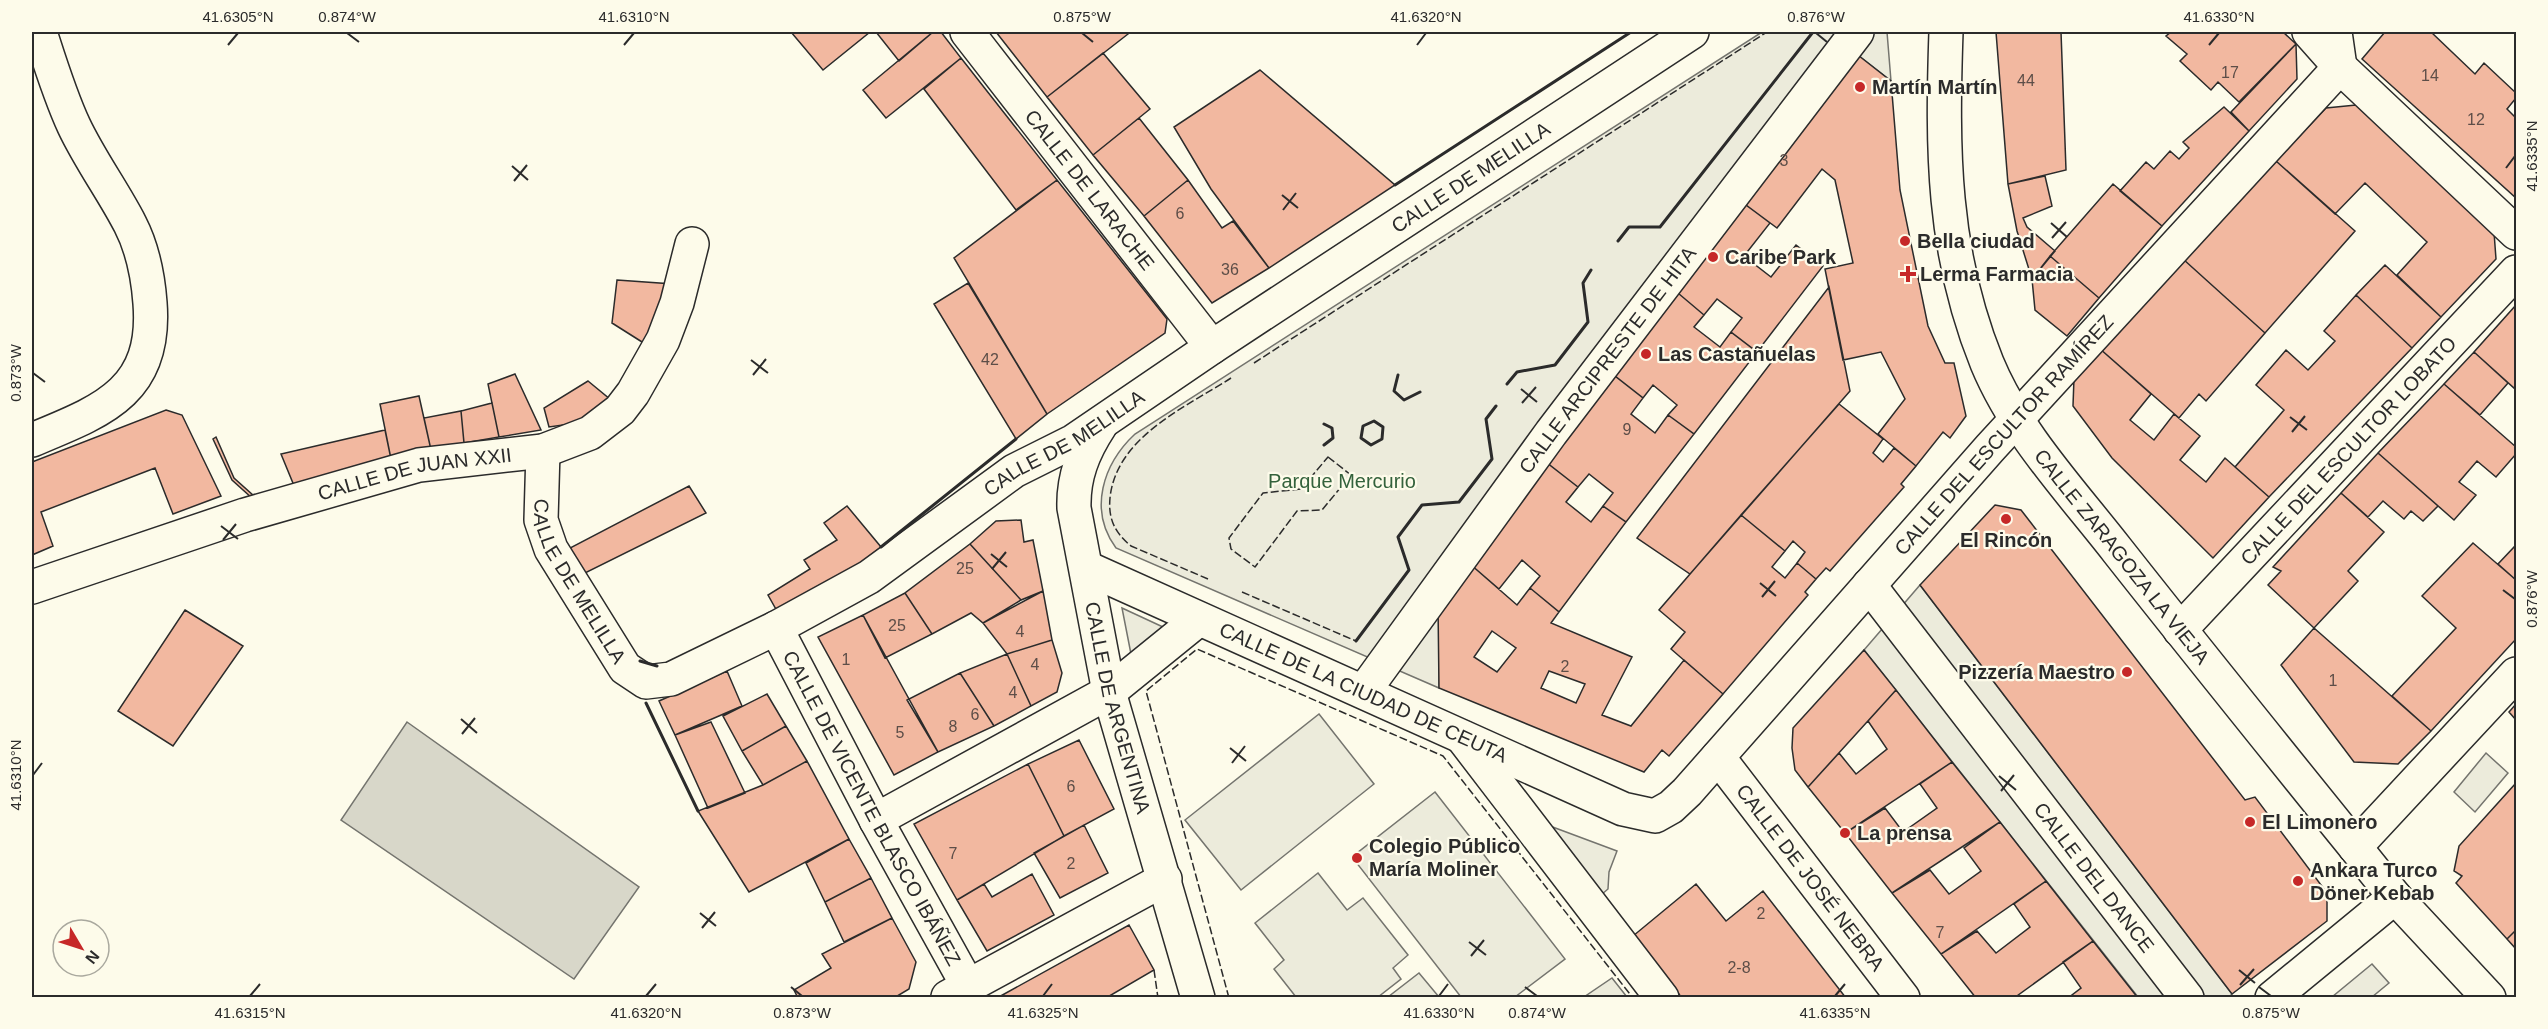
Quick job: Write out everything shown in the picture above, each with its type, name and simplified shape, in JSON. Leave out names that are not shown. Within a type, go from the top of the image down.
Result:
[{"type":"street","points":[[32,440],[98,410],[119,396],[134,380],[146,360],[152,317],[149,283],[139,246],[131,226],[73,125],[40,32]]},
{"type":"street","name":"CALLE DE LARACHE","points":[[967,32],[1212,347]]},
{"type":"street","name":"CALLE DE MELILLA","points":[[543,451],[541,520],[545,535],[615,657],[636,678],[657,683],[671,679],[776,628],[869,577],[1014,471],[1055,452],[1692,32]]},
{"type":"street","name":"CALLE ARCIPRESTE DE HITA","points":[[1364,691],[1551,433],[1857,32]]},
{"type":"street","name":"CALLE ZARAGOZA LA VIEJA","points":[[1946,32],[1945,183],[1950,231],[1960,280],[1988,363],[2017,419],[2180,630],[2395,897],[2489,998]]},
{"type":"street","points":[[2309,32],[2340,67],[2517,233]]},
{"type":"street","points":[[2335,32],[2340,67]]},
{"type":"street","name":"CALLE DEL ESCULTOR RAMÍREZ","points":[[1640,814],[1655,816],[1671,807],[1718,757],[2017,419],[2340,67]]},
{"type":"street","name":"CALLE DE JUAN XXII","points":[[32,587],[245,515],[419,465],[543,451],[590,433],[620,410],[633,393],[663,340],[677,303],[692,244]]},
{"type":"street","name":"CALLE DEL ESCULTOR LOBATO","points":[[2180,630],[2517,272]]},
{"type":"street","name":"CALLE DE ARGENTINA","points":[[1105,419],[1082,458],[1073,490],[1074,508],[1109,692],[1198,998]]},
{"type":"street","name":"CALLE DE LA CIUDAD DE CEUTA","points":[[1087,568],[1640,814]]},
{"type":"street","name":"CALLE DEL DANCE","points":[[1869,585],[2187,998]]},
{"type":"street","points":[[876,820],[1109,692],[1199,619]]},
{"type":"street","name":"CALLE DE VICENTE BLASCO IBÁÑEZ","points":[[776,628],[876,820],[958,992]]},
{"type":"street","points":[[2355,847],[2517,674]]},
{"type":"street","points":[[1459,734],[1662,998]]},
{"type":"street","name":"CALLE DE JOSÉ NEBRA","points":[[1718,757],[1903,998]]},
{"type":"street","points":[[958,992],[1165,879]]},
{"type":"street","points":[[2272,998],[2395,897]]},
{"type":"green space","name":"Parque Mercurio","points":[[1762,32],[1887,32],[1891,81],[1854,52],[1439,605],[1439,688],[1116,548],[1107,533],[1103,518],[1101,503],[1103,488],[1115,459],[1135,434]]},
{"type":"green space","points":[[1920,585],[2232,994],[2228,998],[2138,997],[1864,650]]},
{"type":"green space","points":[[1122,608],[1163,627],[1131,654]]},
{"type":"green space","points":[[1319,714],[1374,784],[1241,890],[1185,820]]},
{"type":"green space","points":[[2486,753],[2508,773],[2475,812],[2454,792]]},
{"type":"green space","points":[[1435,792],[1565,959],[1515,997],[1461,997],[1352,857]]},
{"type":"green space","points":[[1550,826],[1617,851],[1609,872],[1608,889],[1601,895]]},
{"type":"green space","points":[[1318,873],[1347,910],[1363,898],[1408,955],[1393,968],[1401,979],[1378,997],[1296,997],[1274,969],[1284,960],[1255,923]]},
{"type":"green space","points":[[2372,964],[2389,983],[2372,997],[2332,997]]},
{"type":"green space","points":[[1419,973],[1439,997],[1388,997]]},
{"type":"green space","points":[[1612,978],[1627,997],[1584,997]]},
{"type":"shaded area","points":[[407,722],[639,887],[574,979],[341,820]]},
{"type":"building","points":[[791,32],[870,32],[823,70]]},
{"type":"building","points":[[876,32],[933,32],[899,61]]},
{"type":"building","points":[[933,32],[941,32],[961,58],[886,118],[863,90]]},
{"type":"building","points":[[996,32],[1126,32],[1128,34],[1047,97]]},
{"type":"building","points":[[1996,32],[2061,32],[2066,170],[2008,184]]},
{"type":"building","points":[[2171,32],[2283,32],[2296,44],[2239,102],[2218,82],[2211,90],[2180,61],[2187,54],[2166,36]]},
{"type":"building","points":[[2385,32],[2431,32],[2475,74],[2484,63],[2516,93],[2516,98],[2507,109],[2516,118],[2516,198],[2362,59]]},
{"type":"building","points":[[2296,44],[2297,79],[2249,131],[2231,112]]},
{"type":"building","points":[[1854,52],[1891,81],[1900,190],[1928,326],[1945,363],[1954,363],[1966,416],[1950,438],[1943,432],[1916,466],[1878,434],[1905,399],[1881,352],[1843,360],[1825,269],[1853,263],[1835,180],[1822,169],[1777,228],[1738,199]]},
{"type":"building","points":[[1103,53],[1150,109],[1093,155],[1047,97]]},
{"type":"building","points":[[961,58],[1057,180],[1016,210],[924,89]]},
{"type":"building","points":[[1260,70],[1395,185],[1269,268],[1211,189],[1174,127]]},
{"type":"building","points":[[2356,105],[2494,232],[2496,259],[2441,317],[2397,275],[2427,242],[2365,183],[2335,214],[2276,161],[2326,108]]},
{"type":"building","points":[[2224,107],[2249,131],[2162,226],[2120,191],[2146,162],[2154,169],[2170,151],[2179,159],[2189,148],[2183,142]]},
{"type":"building","points":[[1139,118],[1188,180],[1144,216],[1093,155]]},
{"type":"building","points":[[2276,161],[2355,231],[2265,333],[2183,259]]},
{"type":"building","points":[[2045,176],[2052,206],[2023,218],[2027,227],[2055,251],[2032,279],[2017,231],[2008,184]]},
{"type":"building","points":[[1057,180],[1167,319],[1165,333],[1047,414],[954,258]]},
{"type":"building","points":[[1188,180],[1222,228],[1233,221],[1269,268],[1212,303],[1144,216]]},
{"type":"building","points":[[2113,184],[2162,226],[2099,298],[2050,256]]},
{"type":"building","points":[[1738,199],[1770,223],[1744,256],[1771,277],[1796,245],[1823,266],[1757,352],[1731,332],[1742,318],[1717,299],[1704,315],[1672,288]]},
{"type":"building","points":[[2050,256],[2099,298],[2067,336],[2035,310],[2032,279]]},
{"type":"building","points":[[2183,259],[2265,333],[2206,401],[2199,394],[2179,418],[2099,348]]},
{"type":"building","points":[[2385,265],[2441,317],[2412,348],[2356,295]]},
{"type":"building","points":[[617,280],[673,284],[650,347],[612,323]]},
{"type":"building","points":[[968,283],[1047,414],[1016,439],[934,304]]},
{"type":"building","points":[[1829,287],[1850,391],[1690,574],[1637,538]]},
{"type":"building","points":[[1672,288],[1704,315],[1694,327],[1720,347],[1731,332],[1757,352],[1694,434],[1668,415],[1677,405],[1653,385],[1643,398],[1610,372]]},
{"type":"building","points":[[2356,295],[2412,348],[2269,497],[2235,467],[2284,410],[2256,385],[2286,350],[2308,370],[2335,341],[2324,331]]},
{"type":"building","points":[[2516,305],[2516,385],[2514,388],[2474,352]]},
{"type":"building","points":[[2099,348],[2151,394],[2130,420],[2154,440],[2174,414],[2200,436],[2180,460],[2206,482],[2225,458],[2269,497],[2213,558],[2112,458],[2073,406],[2074,378]]},
{"type":"building","points":[[2474,352],[2508,383],[2480,415],[2444,384]]},
{"type":"building","points":[[1610,372],[1643,398],[1631,414],[1655,433],[1668,415],[1694,434],[1626,522],[1603,506],[1613,493],[1589,474],[1578,487],[1546,462]]},
{"type":"building","points":[[515,374],[541,430],[499,437],[488,384]]},
{"type":"building","points":[[588,381],[611,400],[577,423],[549,427],[544,408]]},
{"type":"building","points":[[2444,384],[2516,447],[2516,454],[2496,477],[2477,461],[2459,482],[2476,495],[2454,520],[2378,453]]},
{"type":"building","points":[[419,396],[431,450],[391,459],[380,404]]},
{"type":"building","points":[[492,403],[499,437],[464,443],[461,411]]},
{"type":"building","points":[[1839,404],[1883,439],[1873,453],[1883,462],[1894,448],[1916,466],[1901,484],[1904,487],[1830,571],[1826,568],[1816,579],[1797,563],[1805,552],[1793,541],[1785,551],[1741,515]]},
{"type":"building","points":[[166,410],[182,415],[221,496],[173,514],[155,468],[41,512],[53,546],[32,555],[32,462]]},
{"type":"building","points":[[461,411],[464,443],[431,450],[424,418]]},
{"type":"building","points":[[385,430],[391,459],[295,488],[281,454]]},
{"type":"building","points":[[216,437],[234,478],[254,496],[253,499],[232,480],[213,439]]},
{"type":"building","points":[[2378,453],[2438,506],[2423,521],[2411,511],[2404,519],[2383,501],[2368,517],[2341,493]]},
{"type":"building","points":[[1546,462],[1578,487],[1566,502],[1591,522],[1603,506],[1626,522],[1559,612],[1530,588],[1540,576],[1522,560],[1499,589],[1470,564]]},
{"type":"building","points":[[689,486],[706,513],[581,575],[570,548]]},
{"type":"building","points":[[2341,493],[2384,532],[2348,571],[2358,581],[2314,628],[2268,585],[2281,571],[2273,567]]},
{"type":"building","points":[[1995,505],[2021,510],[2245,800],[2255,797],[2327,893],[2327,921],[2232,994],[1920,585]]},
{"type":"building","points":[[847,506],[881,547],[850,571],[777,611],[768,595],[810,569],[804,560],[837,540],[824,523]]},
{"type":"building","points":[[1741,515],[1785,551],[1772,567],[1785,578],[1797,563],[1816,579],[1805,592],[1808,595],[1723,694],[1671,649],[1685,632],[1659,610]]},
{"type":"building","points":[[1021,520],[1024,542],[1033,540],[1043,591],[1021,600],[970,544],[996,521]]},
{"type":"building","points":[[2473,543],[2516,580],[2516,639],[2431,731],[2392,696],[2456,628],[2422,596]]},
{"type":"building","points":[[970,544],[1021,600],[983,623],[971,613],[932,634],[905,593]]},
{"type":"building","points":[[2516,545],[2516,580],[2498,564]]},
{"type":"building","points":[[1470,564],[1517,605],[1530,588],[1559,612],[1551,623],[1632,657],[1602,715],[1631,726],[1684,660],[1723,694],[1669,756],[1662,750],[1644,772],[1439,688],[1438,605]],"holes":[[[1492,631],[1516,648],[1497,672],[1474,657]],[[1549,671],[1585,684],[1576,703],[1541,688]]]},
{"type":"building","points":[[1043,591],[1052,640],[1007,654],[983,623]]},
{"type":"building","points":[[905,593],[932,634],[885,658],[863,615]]},
{"type":"building","points":[[185,610],[243,646],[173,746],[118,711]]},
{"type":"building","points":[[863,615],[938,752],[894,775],[818,637]]},
{"type":"building","points":[[2314,628],[2431,731],[2398,764],[2354,762],[2281,665]]},
{"type":"building","points":[[1052,640],[1062,673],[1057,692],[1031,706],[1007,654]]},
{"type":"building","points":[[1864,650],[1896,690],[1808,787],[1795,770],[1792,748],[1793,728]]},
{"type":"building","points":[[1007,654],[1031,706],[994,726],[960,673]]},
{"type":"building","points":[[727,671],[742,706],[675,735],[659,701]]},
{"type":"building","points":[[960,673],[994,726],[938,752],[907,700]]},
{"type":"building","points":[[1896,690],[1952,762],[1845,833],[1808,787],[1839,753],[1856,774],[1887,749],[1868,721]]},
{"type":"building","points":[[767,694],[786,726],[742,751],[723,716]]},
{"type":"building","points":[[2516,704],[2516,720],[2509,712]]},
{"type":"building","points":[[711,722],[745,793],[708,808],[675,735]]},
{"type":"building","points":[[786,726],[807,761],[763,785],[742,751]]},
{"type":"building","points":[[1079,740],[1114,809],[1064,836],[1028,764]]},
{"type":"building","points":[[807,761],[849,839],[749,892],[698,811],[763,785]]},
{"type":"building","points":[[1952,762],[2000,822],[1892,893],[1845,833],[1885,808],[1903,832],[1937,808],[1920,784]]},
{"type":"building","points":[[1028,764],[1064,836],[957,900],[914,824]]},
{"type":"building","points":[[2516,783],[2516,930],[2507,939],[2456,883],[2462,876],[2454,871],[2459,846]]},
{"type":"building","points":[[2000,822],[2046,881],[1941,954],[1892,893],[1930,870],[1949,894],[1981,871],[1964,848]]},
{"type":"building","points":[[1084,825],[1108,873],[1060,898],[1034,853]]},
{"type":"building","points":[[849,839],[871,878],[825,902],[806,863]]},
{"type":"building","points":[[1032,874],[1054,915],[987,951],[957,900],[984,884],[992,897]]},
{"type":"building","points":[[871,878],[892,918],[844,942],[825,902]]},
{"type":"building","points":[[2046,881],[2093,941],[2014,998],[1976,998],[1941,954],[1977,931],[1996,953],[2030,927],[2014,904]]},
{"type":"building","points":[[1696,884],[1726,921],[1763,891],[1846,998],[1682,998],[1633,936]]},
{"type":"building","points":[[892,918],[916,962],[909,989],[894,998],[798,998],[794,990],[831,968],[822,954]]},
{"type":"building","points":[[1129,925],[1154,970],[1106,998],[997,998]]},
{"type":"building","points":[[2516,930],[2516,949],[2507,939]]},
{"type":"building","points":[[2093,941],[2138,998],[2068,998],[2081,988],[2063,962]]},
{"type":"fence","points":[[1254,363],[1767,32]]},
{"type":"fence","points":[[1208,579],[1131,546],[1114,525],[1110,513],[1110,498],[1115,477],[1125,458],[1139,441],[1156,426],[1231,378]]},
{"type":"fence","points":[[1328,457],[1351,475],[1322,510],[1297,511],[1255,567],[1231,549],[1229,538],[1263,493],[1301,489],[1328,457]]},
{"type":"fence","points":[[1242,592],[1356,641]]},
{"type":"fence","points":[[1229,998],[1146,691],[1197,649],[1443,756],[1633,998]]},
{"type":"fence","points":[[1154,970],[1158,998]]},
{"type":"wall","points":[[1395,185],[1631,32]]},
{"type":"wall","points":[[1618,241],[1629,227],[1660,227],[1813,32]]},
{"type":"wall","points":[[1507,384],[1517,372],[1555,365],[1588,322],[1583,283],[1591,270]]},
{"type":"wall","points":[[1398,375],[1394,391],[1404,400],[1420,392]]},
{"type":"wall","points":[[1356,641],[1409,570],[1398,537],[1422,505],[1459,502],[1492,459],[1486,419],[1496,406]]},
{"type":"wall","points":[[1374,421],[1383,427],[1382,439],[1371,445],[1361,438],[1363,426],[1374,421]]},
{"type":"wall","points":[[1324,424],[1332,428],[1333,438],[1324,445]]},
{"type":"wall","points":[[881,547],[1016,439]]},
{"type":"wall","points":[[640,661],[657,666]]},
{"type":"wall","points":[[646,703],[698,811]]},
{"type":"place","name":"Martín Martín","points":[[1860,87]]},
{"type":"place","name":"Bella ciudad","points":[[1905,241]]},
{"type":"place","name":"Caribe Park","points":[[1713,257]]},
{"type":"place","name":"Lerma Farmacia","points":[[1908,274]]},
{"type":"place","name":"Las Castañuelas","points":[[1646,354]]},
{"type":"place","name":"El Rincón","points":[[2006,519]]},
{"type":"place","name":"Pizzería Maestro","points":[[2127,672]]},
{"type":"place","name":"El Limonero","points":[[2250,822]]},
{"type":"place","name":"La prensa","points":[[1845,833]]},
{"type":"place","name":"Colegio Público María Moliner","points":[[1357,858]]},
{"type":"place","name":"Ankara Turco Döner Kebab","points":[[2298,881]]}]
